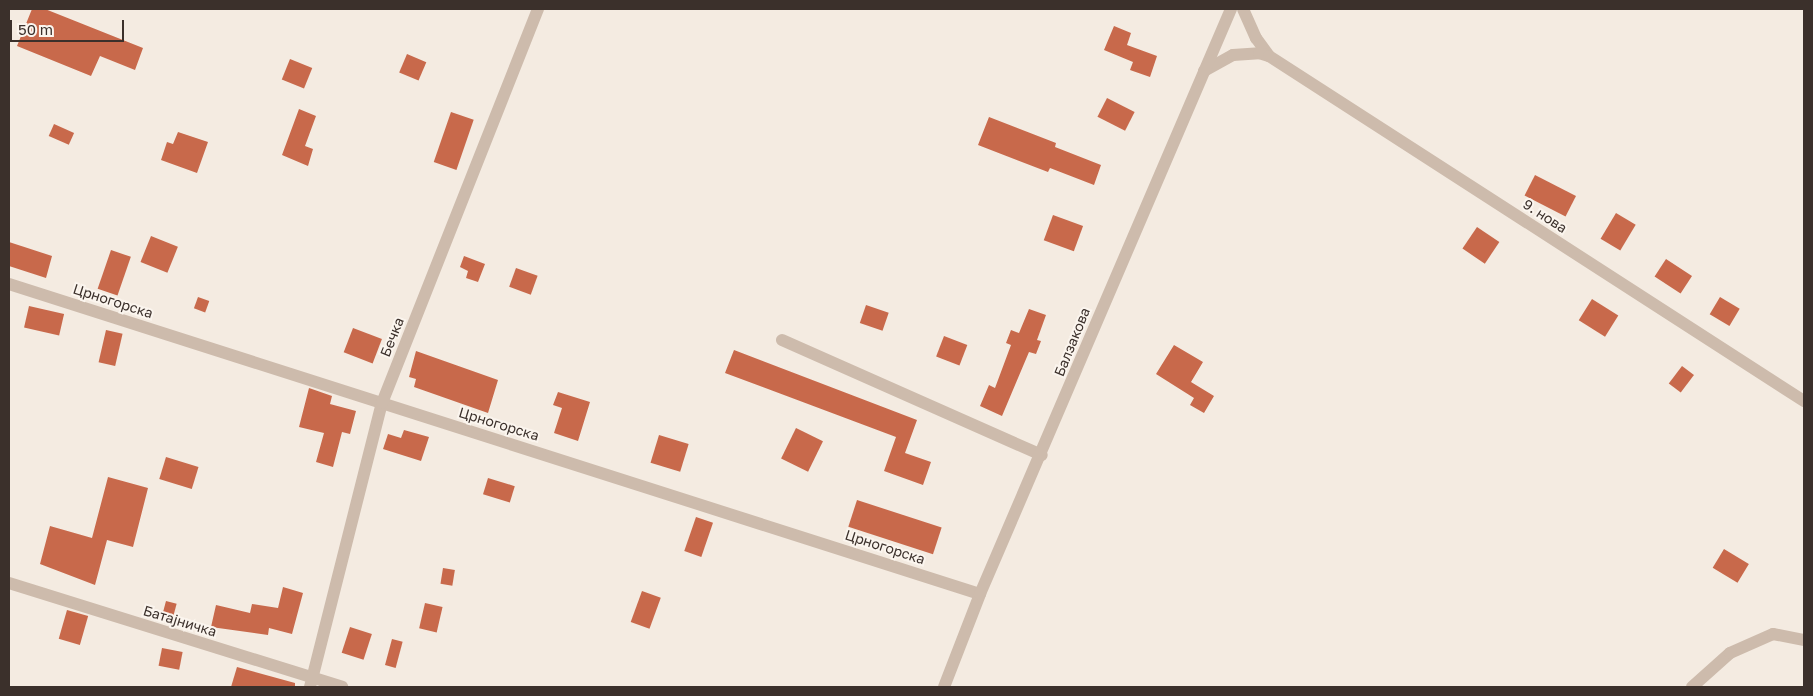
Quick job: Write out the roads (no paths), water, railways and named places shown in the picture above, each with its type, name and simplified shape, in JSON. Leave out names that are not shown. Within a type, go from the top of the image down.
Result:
[{"type":"street","name":"Бечка","points":[[311,683],[382,403],[538,9]]},
{"type":"street","name":"Балзакова","points":[[944,687],[980,594],[1042,455],[1231,9]]},
{"type":"street","name":"9. нова","points":[[1243,9],[1246,19],[1269,56]]},
{"type":"street","name":"9. нова","points":[[1203,72],[1233,55],[1260,52],[1269,56],[1804,401]]},
{"type":"street","name":"Црногорска","points":[[9,284],[980,594]]},
{"type":"street","points":[[782,340],[1042,455]]},
{"type":"street","name":"Батајничка","points":[[9,584],[311,683],[342,687]]},
{"type":"street","points":[[1692,687],[1730,653],[1774,634],[1804,640]]}]
